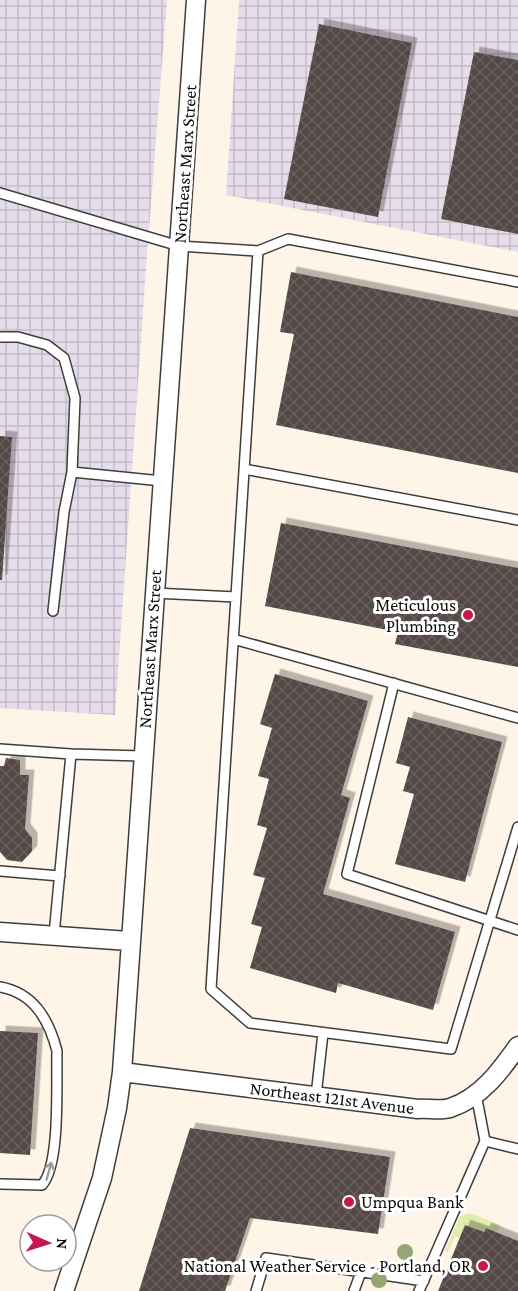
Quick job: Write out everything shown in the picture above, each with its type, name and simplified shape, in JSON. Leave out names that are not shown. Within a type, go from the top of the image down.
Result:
[{"type":"street","name":"Northeast Marx Street","points":[[64,1291],[102,1178],[122,1072],[129,941],[196,0]]},
{"type":"street","points":[[0,932],[129,941]]},
{"type":"street","name":"Northeast 121st Avenue","points":[[122,1072],[417,1109],[449,1108],[476,1094],[498,1073],[518,1046]]},
{"type":"lane","points":[[0,193],[179,246],[258,251],[288,239],[518,282]]},
{"type":"lane","points":[[258,251],[211,989],[250,1023],[451,1049],[518,827]]},
{"type":"lane","points":[[0,337],[18,337],[47,345],[64,358],[75,398],[72,472],[64,512],[53,611]]},
{"type":"lane","points":[[244,469],[518,519]]},
{"type":"lane","points":[[72,472],[162,481]]},
{"type":"lane","points":[[154,593],[236,597]]},
{"type":"lane","points":[[233,639],[518,718]]},
{"type":"lane","points":[[394,683],[347,874],[518,930]]},
{"type":"lane","points":[[0,749],[142,756]]},
{"type":"lane","points":[[54,935],[71,754]]},
{"type":"lane","points":[[0,871],[60,876]]},
{"type":"lane","points":[[0,987],[31,1000],[44,1018],[57,1051],[54,1154],[46,1180],[42,1185],[0,1184]]},
{"type":"lane","points":[[316,1096],[323,1033]]},
{"type":"lane","points":[[419,1291],[485,1141],[476,1094]]},
{"type":"lane","points":[[485,1141],[518,1149]]},
{"type":"lane","points":[[256,1291],[266,1258],[424,1281]]},
{"type":"lane","points":[[354,1291],[361,1272]]},
{"type":"shaded area","points":[[0,0],[167,0],[115,715],[0,708]]},
{"type":"shaded area","points":[[239,0],[518,0],[518,252],[226,195]]},
{"type":"green space","points":[[470,1213],[500,1225],[497,1232],[486,1228],[484,1232],[466,1225],[460,1238],[455,1237],[448,1252],[445,1251],[460,1216]]},
{"type":"building","points":[[319,24],[412,43],[378,217],[284,199]]},
{"type":"building","points":[[474,52],[518,60],[518,234],[441,219]]},
{"type":"building","points":[[291,272],[518,317],[518,473],[276,425],[294,334],[280,332]]},
{"type":"building","points":[[0,436],[12,437],[2,580],[0,580]]},
{"type":"building","points":[[281,523],[518,568],[518,667],[395,644],[398,632],[265,606]]},
{"type":"building","points":[[275,674],[368,701],[341,795],[350,798],[323,894],[455,932],[433,1010],[338,983],[336,993],[250,968],[262,927],[251,924],[265,878],[253,875],[267,828],[257,825],[269,779],[258,776],[272,728],[260,724]]},
{"type":"building","points":[[408,717],[502,742],[465,882],[395,864],[414,794],[403,791],[410,767],[396,763]]},
{"type":"building","points":[[6,758],[20,760],[20,775],[29,775],[25,829],[32,838],[32,851],[22,862],[7,860],[0,852],[0,766],[4,766]]},
{"type":"building","points":[[0,1031],[38,1033],[30,1155],[0,1153]]},
{"type":"building","points":[[190,1128],[390,1157],[378,1234],[250,1218],[225,1291],[139,1291]]},
{"type":"building","name":"National Weather Service - Portland, OR","points":[[465,1225],[484,1232],[486,1228],[518,1241],[518,1291],[438,1291]]},
{"type":"place","name":"Meticulous Plumbing","points":[[468,615]]},
{"type":"place","name":"Umpqua Bank","points":[[349,1202]]},
{"type":"place","name":"National Weather Service - Portland, OR","points":[[483,1266]]}]
